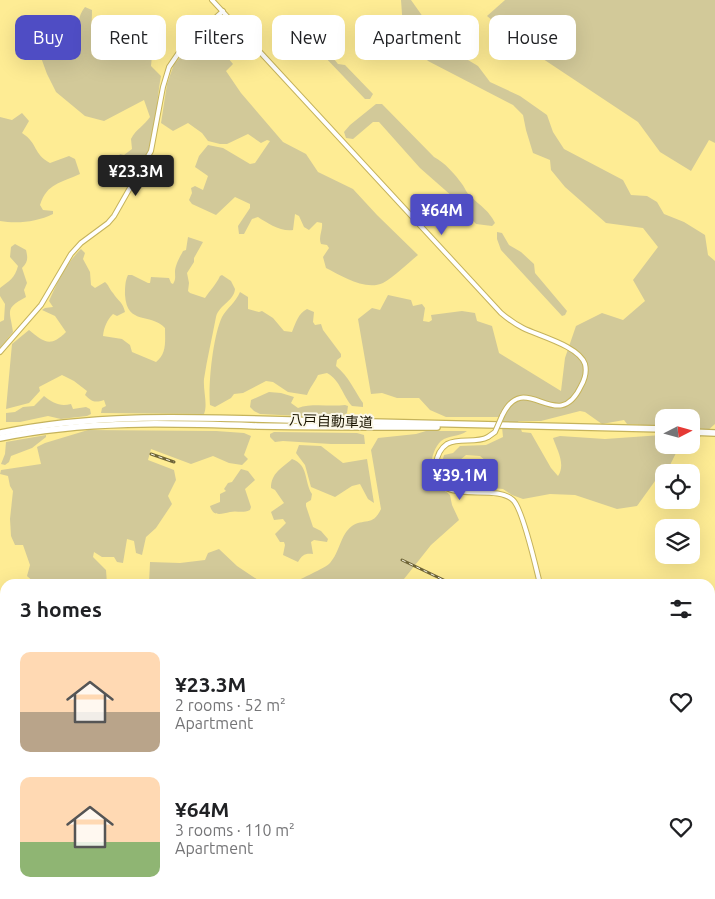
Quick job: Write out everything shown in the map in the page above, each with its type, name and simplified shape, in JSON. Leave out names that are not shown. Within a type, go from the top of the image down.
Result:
[{"type":"highway","name":"八戸自動車道","points":[[0,433],[32,426],[83,421],[210,421],[655,430]]},
{"type":"highway","name":"八戸自動車道","points":[[0,438],[56,428],[106,424],[198,421]]},
{"type":"highway","points":[[700,431],[715,432]]},
{"type":"street","points":[[212,0],[501,313],[517,325],[574,352],[583,360],[586,370],[584,380],[578,394],[571,402],[557,407],[534,399],[520,398],[507,406],[495,432],[477,441],[453,441],[444,447],[437,460],[438,476],[450,490],[503,494],[512,499],[519,510],[539,579]]},
{"type":"street","points":[[0,352],[41,305],[71,254],[81,243],[108,224],[114,216],[151,151],[163,87],[169,67],[182,48],[222,11]]},
{"type":"shaded area","points":[[401,0],[411,0],[422,15],[402,15]]},
{"type":"shaded area","points":[[505,0],[715,0],[715,143],[709,140],[691,171],[660,152],[638,122],[545,60],[576,60],[576,15],[489,15],[489,18],[487,16]]},
{"type":"shaded area","points":[[85,7],[92,10],[91,60],[152,60],[151,66],[161,76],[155,126],[150,145],[147,155],[133,180],[118,157],[120,154],[124,155],[132,149],[131,139],[150,117],[144,100],[104,121],[85,116],[56,92],[42,60],[81,60],[81,14]]},
{"type":"shaded area","points":[[178,60],[230,60],[233,64],[226,71],[241,93],[283,142],[306,154],[318,172],[353,189],[418,255],[383,283],[376,285],[361,284],[326,268],[323,257],[329,248],[327,245],[321,244],[320,241],[322,223],[317,222],[309,230],[304,227],[299,216],[295,214],[293,230],[284,230],[258,217],[252,219],[244,234],[239,234],[238,226],[250,208],[250,204],[235,197],[216,215],[192,204],[189,200],[192,193],[191,188],[195,186],[203,190],[208,176],[195,167],[199,156],[208,145],[223,148],[250,164],[255,163],[270,141],[267,140],[261,143],[248,134],[227,144],[220,144],[208,141],[202,133],[188,123],[173,131],[161,123],[167,84],[174,64]]},
{"type":"shaded area","points":[[328,60],[335,60],[338,64],[345,65],[373,94],[370,99],[365,99]]},
{"type":"shaded area","points":[[468,60],[478,66],[490,82],[520,96],[547,115],[553,132],[564,149],[623,180],[631,195],[647,196],[657,202],[664,214],[684,222],[705,235],[708,255],[715,261],[715,424],[700,437],[700,409],[655,409],[655,426],[627,424],[624,420],[602,424],[585,412],[580,411],[541,421],[518,421],[522,432],[531,433],[551,468],[558,476],[561,462],[553,438],[560,436],[605,439],[655,435],[655,454],[676,454],[670,464],[655,464],[655,481],[637,506],[617,509],[575,495],[550,494],[523,499],[503,489],[492,488],[488,475],[492,466],[480,456],[466,455],[448,470],[442,463],[444,455],[453,453],[460,446],[486,445],[503,437],[501,417],[446,417],[430,410],[419,398],[397,398],[382,393],[371,394],[358,319],[372,308],[380,310],[388,295],[411,300],[413,306],[422,304],[425,308],[423,321],[429,322],[432,320],[431,315],[462,311],[475,313],[477,321],[492,326],[499,353],[561,391],[565,358],[576,326],[602,313],[623,320],[645,301],[633,280],[658,247],[643,228],[606,223],[565,187],[551,170],[550,160],[533,153],[523,115],[513,105],[428,61]]},
{"type":"shaded area","points":[[376,104],[382,104],[434,157],[453,172],[470,196],[490,215],[495,223],[492,226],[476,224],[453,197],[420,168],[379,122],[373,122],[353,139],[346,138],[344,132],[350,125]]},
{"type":"shaded area","points":[[22,113],[29,121],[22,133],[31,141],[41,156],[50,163],[69,156],[75,159],[80,174],[56,185],[47,192],[40,205],[43,210],[53,211],[53,214],[27,222],[0,221],[0,117],[12,120]]},
{"type":"shaded area","points":[[497,232],[502,233],[509,245],[521,252],[534,264],[535,273],[567,311],[565,315],[562,316],[501,250],[497,239]]},
{"type":"shaded area","points":[[188,237],[203,242],[187,273],[188,291],[205,298],[222,275],[231,281],[235,289],[232,297],[220,309],[216,317],[204,379],[206,406],[204,414],[101,413],[102,408],[106,406],[104,400],[96,402],[92,400],[85,395],[87,391],[62,375],[39,387],[40,391],[29,403],[6,409],[12,344],[29,330],[47,342],[56,340],[66,332],[55,316],[42,310],[53,307],[49,301],[55,287],[67,266],[81,249],[85,253],[83,259],[90,272],[91,285],[95,288],[105,282],[122,304],[125,312],[117,316],[113,314],[111,316],[106,324],[103,336],[122,339],[130,345],[132,352],[156,362],[160,359],[165,347],[165,328],[153,320],[140,317],[130,311],[125,295],[126,280],[128,275],[148,283],[150,283],[151,277],[169,278],[173,284],[176,267],[183,251],[186,250]]},
{"type":"shaded area","points":[[15,244],[26,250],[27,253],[26,262],[22,268],[27,283],[24,290],[26,297],[11,308],[13,332],[0,348],[0,322],[4,320],[5,304],[0,296],[0,288],[11,279],[17,270],[18,266],[10,257],[11,247]]},
{"type":"shaded area","points":[[240,292],[248,297],[248,309],[262,311],[273,318],[284,331],[292,332],[299,316],[307,309],[314,312],[313,322],[315,325],[321,324],[323,330],[341,354],[336,366],[351,384],[363,403],[363,407],[352,406],[332,376],[327,373],[318,375],[307,395],[288,392],[273,382],[266,381],[243,393],[234,394],[231,398],[215,407],[210,405],[211,373],[216,336],[222,317]]},
{"type":"shaded area","points":[[269,392],[294,397],[291,403],[298,408],[345,405],[348,406],[347,413],[344,415],[300,416],[260,414],[250,407],[251,400]]},
{"type":"shaded area","points":[[44,396],[57,404],[71,404],[73,409],[86,407],[90,409],[91,414],[61,419],[48,416],[20,422],[6,422],[6,413],[15,412],[23,407],[34,406]]},
{"type":"shaded area","points":[[88,430],[216,431],[244,433],[251,436],[244,455],[248,459],[242,465],[229,463],[213,456],[191,464],[151,449],[148,460],[174,470],[176,480],[168,496],[172,504],[156,528],[146,537],[142,555],[136,553],[134,541],[127,539],[123,563],[117,562],[114,557],[102,557],[94,552],[93,557],[106,570],[107,579],[30,579],[27,576],[30,565],[23,545],[15,545],[11,536],[10,519],[13,491],[8,476],[0,474],[1,470],[41,464],[37,447]]},
{"type":"shaded area","points":[[426,431],[467,431],[441,441],[436,448],[431,464],[434,481],[450,495],[452,505],[459,520],[431,545],[404,579],[302,579],[330,563],[342,539],[352,526],[371,520],[378,515],[381,509],[371,450],[378,438],[416,434]]},
{"type":"shaded area","points":[[274,432],[357,433],[364,435],[365,444],[275,442],[270,437],[270,434]]},
{"type":"shaded area","points":[[46,435],[32,448],[11,456],[9,462],[5,465],[1,464],[5,454],[6,442]]},
{"type":"shaded area","points":[[299,445],[321,446],[343,463],[367,459],[374,503],[368,499],[360,484],[352,486],[335,497],[311,487],[305,465],[296,453]]},
{"type":"shaded area","points":[[292,459],[301,465],[304,470],[312,494],[311,500],[306,503],[306,506],[313,527],[321,531],[328,539],[327,542],[314,540],[311,542],[313,554],[304,555],[298,562],[283,555],[284,542],[280,542],[275,534],[286,523],[283,519],[274,520],[271,512],[284,503],[275,490],[271,488],[271,483],[278,471]]},
{"type":"shaded area","points":[[241,469],[248,471],[255,480],[245,489],[251,507],[250,510],[221,514],[213,512],[210,506],[220,502],[220,494],[226,491],[224,489],[228,483],[232,482]]},
{"type":"shaded area","points":[[219,549],[237,566],[256,579],[149,579],[150,562],[180,563],[205,560],[208,553]]},
{"type":"railway","points":[[151,454],[174,462]]},
{"type":"railway","points":[[402,560],[442,579]]}]
